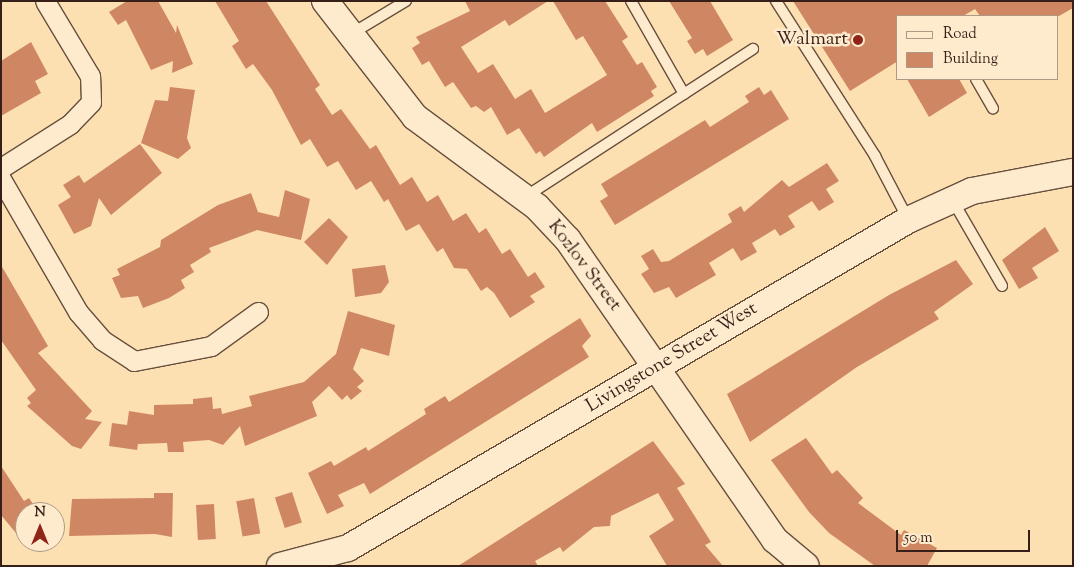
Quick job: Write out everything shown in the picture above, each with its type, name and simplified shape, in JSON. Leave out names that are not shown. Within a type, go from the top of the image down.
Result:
[{"type":"street","points":[[1,168],[70,124],[91,102],[90,76],[46,1]]},
{"type":"street","name":"Kozlov Street","points":[[325,1],[348,36],[415,117],[524,198],[568,240],[658,367],[775,540],[806,566]]},
{"type":"street","name":"Livingstone Street West","points":[[280,566],[348,548],[908,220],[972,191],[1073,172]]},
{"type":"street","points":[[1,179],[78,312],[102,340],[134,361],[211,346],[258,312]]},
{"type":"lane","points":[[348,36],[406,1]]},
{"type":"lane","points":[[630,1],[684,94]]},
{"type":"lane","points":[[776,1],[875,156],[908,220]]},
{"type":"lane","points":[[524,198],[753,49]]},
{"type":"lane","points":[[977,80],[993,108]]},
{"type":"lane","points":[[953,200],[1002,286]]},
{"type":"building","points":[[127,1],[158,1],[176,33],[177,25],[193,64],[172,73],[173,61],[151,70],[126,20],[118,25],[109,12]]},
{"type":"building","points":[[215,1],[266,1],[320,85],[315,89],[332,115],[341,109],[370,149],[376,145],[400,185],[412,177],[427,202],[438,195],[453,221],[466,213],[479,233],[486,228],[502,254],[510,249],[528,277],[535,272],[545,287],[530,296],[535,302],[510,318],[494,293],[487,287],[481,291],[467,269],[454,268],[443,248],[437,252],[419,224],[406,231],[388,199],[384,202],[371,181],[356,190],[338,161],[327,167],[310,139],[301,145],[272,90],[253,64],[246,69],[232,46],[239,41]]},
{"type":"building","points":[[465,1],[548,1],[509,26],[505,20],[461,47],[478,73],[493,64],[515,99],[531,89],[545,113],[607,75],[583,36],[576,40],[553,1],[605,1],[628,37],[622,41],[637,65],[642,62],[657,87],[651,91],[654,96],[597,132],[592,123],[544,157],[540,151],[536,154],[519,128],[507,135],[491,107],[484,112],[476,106],[471,108],[453,82],[445,87],[429,61],[422,65],[412,48],[420,43],[416,37],[470,11]]},
{"type":"building","points":[[669,1],[710,1],[733,40],[707,56],[703,49],[695,54],[687,41],[692,38]]},
{"type":"building","name":"Walmart","points":[[793,1],[1073,1],[1073,8],[1059,16],[979,15],[975,9],[965,15],[896,15],[896,62],[850,91]]},
{"type":"building","points":[[31,42],[48,74],[35,81],[41,93],[1,116],[1,61]]},
{"type":"building","points":[[908,80],[960,80],[967,93],[929,117]]},
{"type":"building","points":[[170,87],[195,90],[187,138],[191,148],[178,159],[141,143],[155,100],[168,101]]},
{"type":"building","points":[[759,87],[764,95],[771,90],[789,119],[615,225],[600,201],[608,196],[601,184],[705,120],[710,127],[749,102],[745,96]]},
{"type":"building","points":[[140,144],[162,173],[111,215],[99,198],[91,226],[74,234],[58,205],[71,197],[63,185],[79,175],[84,183]]},
{"type":"building","points":[[827,163],[839,181],[826,189],[834,202],[819,211],[812,201],[788,216],[795,227],[780,236],[775,229],[752,243],[757,252],[741,261],[733,248],[709,263],[716,275],[676,298],[669,287],[654,293],[641,274],[649,269],[641,256],[653,249],[661,262],[669,261],[732,222],[728,214],[741,206],[744,212],[782,180],[789,187]]},
{"type":"building","points":[[285,190],[310,199],[301,240],[257,230],[209,248],[211,252],[190,265],[194,272],[181,280],[185,288],[169,298],[143,308],[138,296],[121,298],[112,278],[120,275],[117,269],[160,247],[161,240],[218,205],[251,193],[258,212],[279,217]]},
{"type":"building","points":[[329,218],[348,237],[327,265],[304,242]]},
{"type":"building","points":[[1045,227],[1059,251],[1032,268],[1038,278],[1019,289],[1002,260]]},
{"type":"building","points":[[956,260],[973,284],[934,312],[939,319],[857,367],[750,442],[727,394],[889,295]]},
{"type":"building","points":[[1,265],[48,346],[38,353],[92,411],[85,419],[102,422],[81,449],[72,446],[27,406],[31,403],[27,398],[36,390],[1,340]]},
{"type":"building","points":[[385,265],[389,282],[381,293],[355,297],[352,269]]},
{"type":"building","points":[[348,311],[395,325],[389,356],[361,348],[353,369],[364,381],[357,387],[362,391],[351,400],[347,395],[342,400],[329,386],[312,402],[317,416],[245,446],[240,426],[223,445],[209,440],[183,442],[184,452],[168,452],[167,443],[138,444],[137,450],[109,446],[112,423],[127,425],[129,411],[154,415],[154,405],[193,404],[193,399],[212,397],[213,409],[221,408],[222,414],[252,406],[249,396],[304,382],[336,354]]},
{"type":"building","points":[[580,318],[591,336],[582,346],[589,357],[370,494],[364,483],[338,495],[344,506],[327,514],[308,473],[331,461],[334,466],[366,447],[368,451],[426,414],[424,409],[445,396],[449,402]]},
{"type":"building","points":[[806,438],[832,474],[837,470],[863,498],[858,503],[901,535],[904,530],[937,548],[927,566],[875,566],[829,533],[809,512],[771,460]]},
{"type":"building","points":[[653,441],[685,484],[677,488],[711,542],[705,545],[723,566],[667,566],[649,536],[674,520],[658,493],[611,516],[610,526],[594,527],[563,552],[560,547],[535,561],[538,566],[458,566]]},
{"type":"building","points":[[1,466],[24,501],[29,498],[32,502],[15,502],[15,532],[1,515]]},
{"type":"building","points":[[292,492],[302,522],[285,528],[275,498]]},
{"type":"building","points":[[154,493],[173,493],[172,537],[155,534],[69,536],[72,499],[154,498]]},
{"type":"building","points":[[254,498],[260,533],[243,537],[236,501]]},
{"type":"building","points":[[214,504],[216,539],[198,540],[196,505]]},
{"type":"place","name":"Walmart","points":[[858,40]]}]
